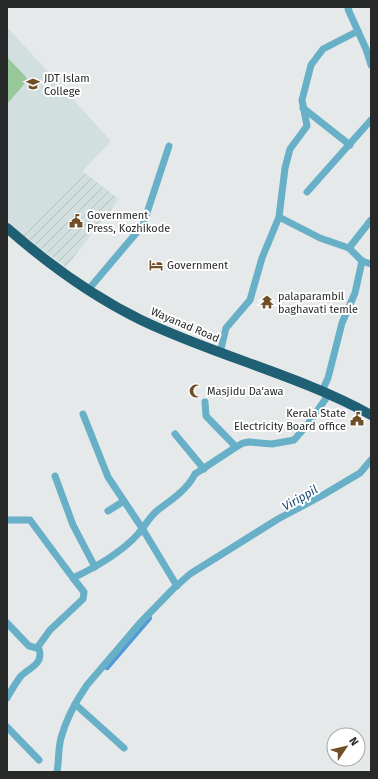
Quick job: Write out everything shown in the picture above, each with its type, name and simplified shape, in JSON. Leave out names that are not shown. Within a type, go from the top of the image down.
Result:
[{"type":"highway","name":"Wayanad Road","points":[[7,228],[61,272],[105,301],[142,320],[220,353],[325,393],[371,415]]},
{"type":"street","points":[[349,7],[348,9],[358,30],[371,65]]},
{"type":"street","points":[[220,353],[226,328],[250,300],[262,258],[279,217],[285,168],[290,149],[307,126],[302,100],[311,65],[323,49],[358,30]]},
{"type":"street","points":[[303,108],[350,144]]},
{"type":"street","points":[[307,192],[371,120]]},
{"type":"street","points":[[88,290],[143,225],[169,146]]},
{"type":"street","points":[[73,578],[119,550],[139,533],[158,510],[170,502],[192,480],[195,474],[211,463],[243,443],[249,442],[272,444],[294,440],[308,424],[325,393],[342,323],[368,261],[349,248],[320,238],[279,217]]},
{"type":"street","points":[[349,248],[371,220]]},
{"type":"street","points":[[205,402],[206,416],[236,447]]},
{"type":"street","points":[[84,414],[108,477],[124,501],[128,514],[142,528],[177,586]]},
{"type":"street","points":[[175,434],[204,469]]},
{"type":"street","points":[[57,772],[61,738],[75,704],[86,685],[140,623],[177,586],[190,574],[260,530],[360,473],[371,460]]},
{"type":"street","points":[[55,476],[73,525],[95,566]]},
{"type":"street","points":[[108,511],[124,501]]},
{"type":"street","points":[[7,520],[30,520],[84,592],[83,599],[54,626],[37,648]]},
{"type":"street","points":[[7,623],[29,646],[37,648],[40,652],[39,660],[36,665],[22,676],[7,698]]},
{"type":"street","points":[[75,704],[124,748]]},
{"type":"street","points":[[7,727],[39,760]]},
{"type":"shaded area","name":"JDT Islam College","points":[[7,27],[111,141],[22,235],[7,221]]},
{"type":"shaded area","points":[[82,171],[119,199],[66,267],[22,235]]},
{"type":"green space","points":[[7,57],[26,77],[27,81],[7,104]]},
{"type":"waterway","points":[[107,667],[149,618]]},
{"type":"place","name":"JDT Islam College","points":[[33,84]]},
{"type":"place","name":"Government Press, Kozhikode","points":[[76,221]]},
{"type":"place","name":"Government","points":[[156,265]]},
{"type":"place","name":"palaparambil baghavati temle","points":[[267,302]]},
{"type":"place","name":"Masjidu Da'awa","points":[[196,391]]},
{"type":"place","name":"Kerala State Electricity Board office","points":[[357,419]]},
{"type":"water label","name":"Virippil","points":[[300,498]]}]
